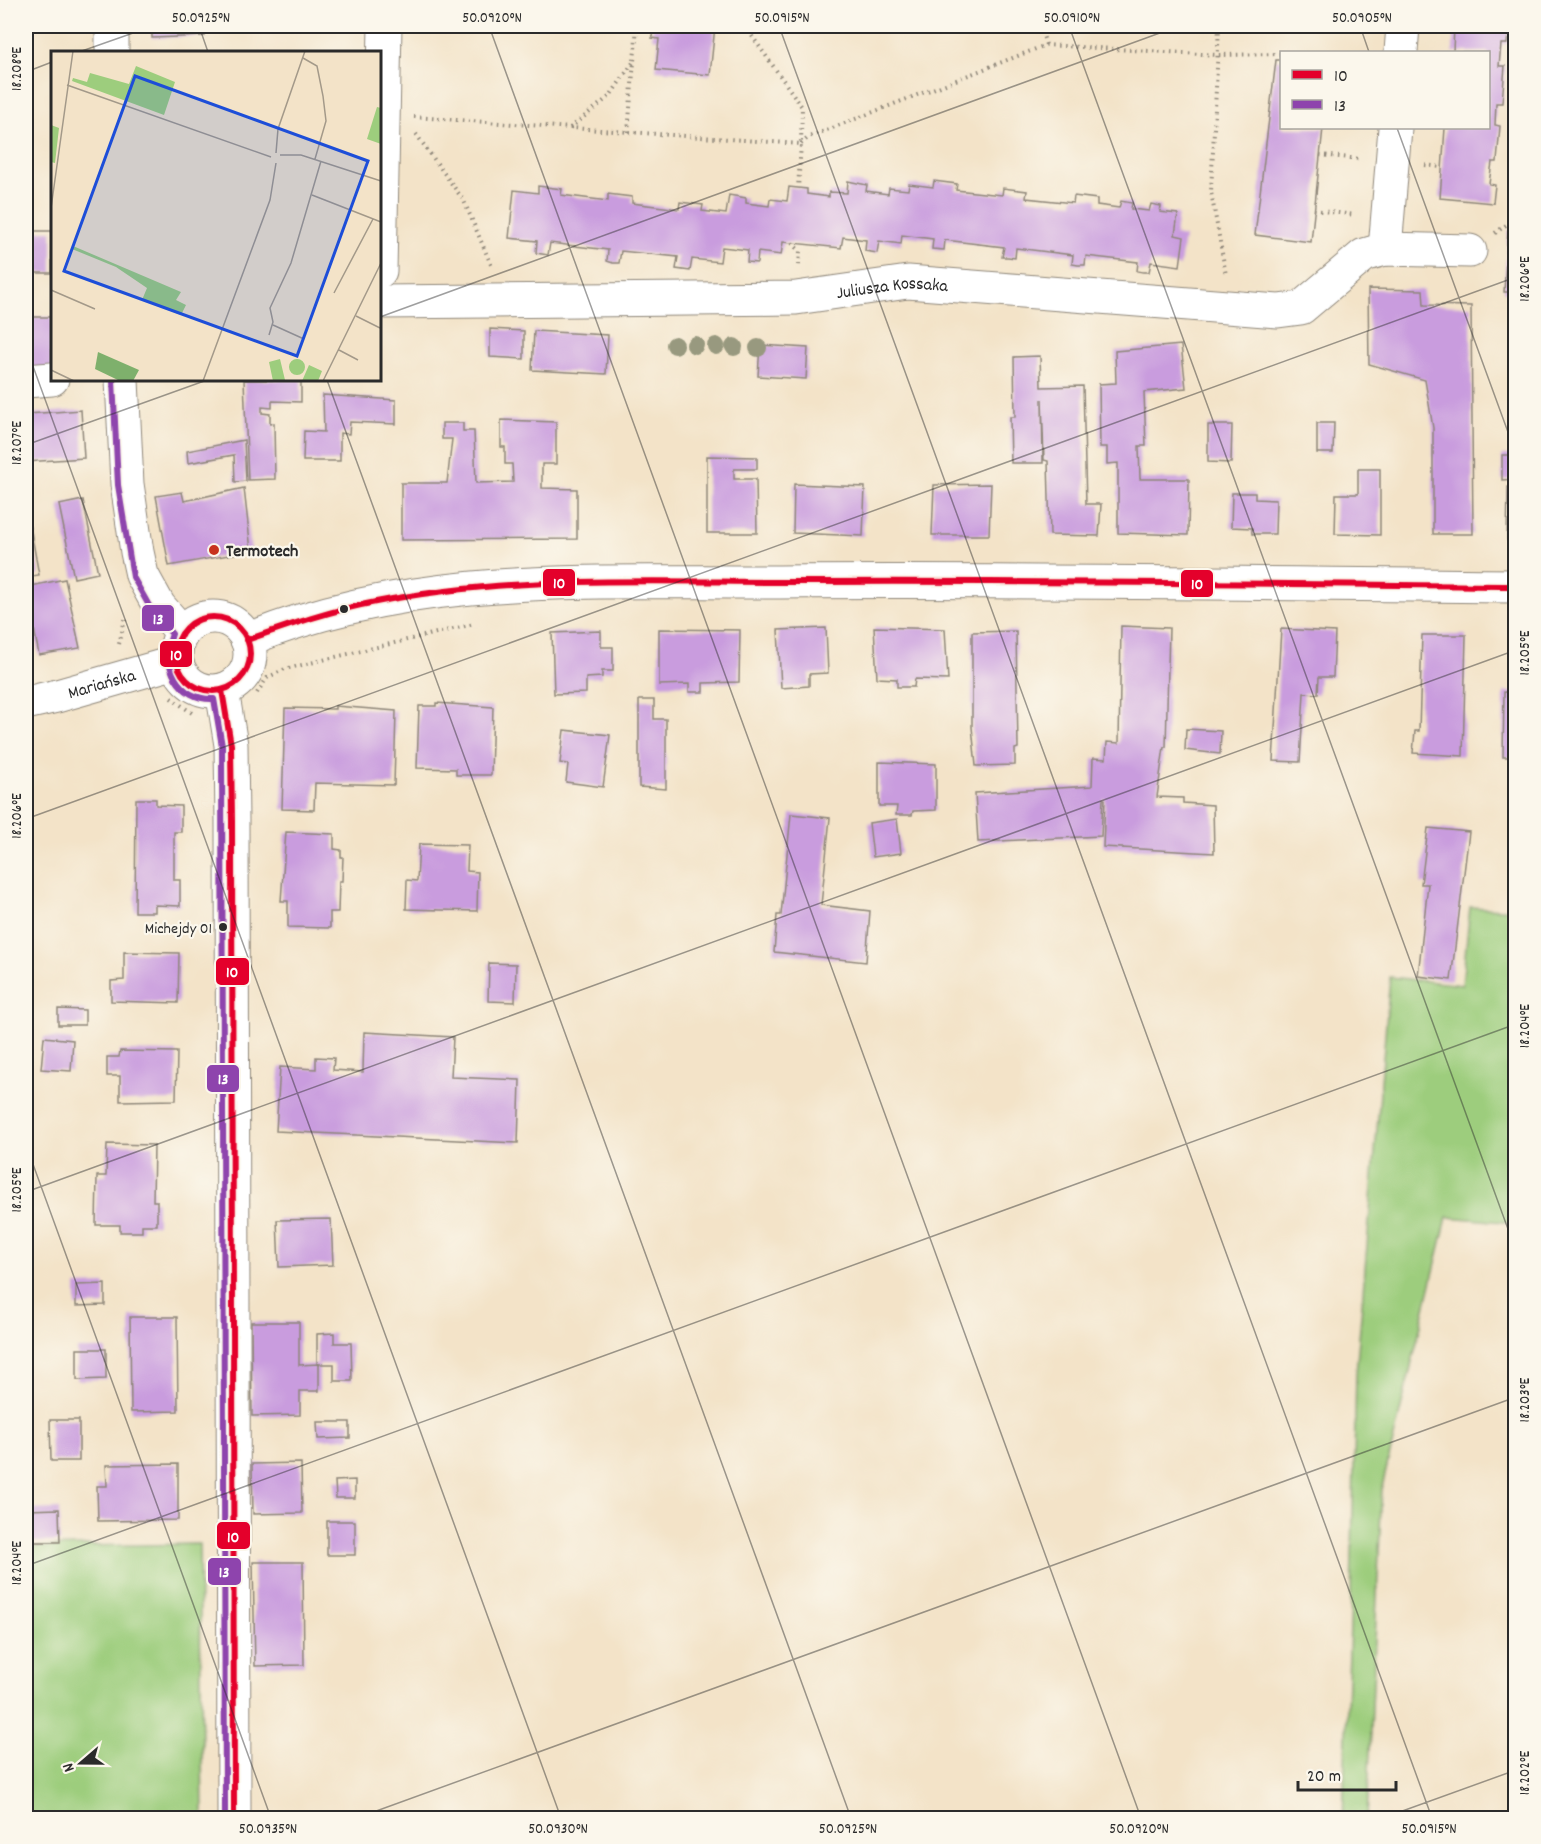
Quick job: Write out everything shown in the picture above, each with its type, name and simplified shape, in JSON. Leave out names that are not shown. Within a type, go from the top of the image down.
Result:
[{"type":"street","points":[[112,26],[112,51]]},
{"type":"street","points":[[381,259],[393,115],[386,26]]},
{"type":"street","points":[[1401,51],[1403,26]]},
{"type":"street","points":[[1386,234],[1395,129]]},
{"type":"street","name":"Juliusza Kossaka","points":[[381,302],[796,298],[908,282],[1278,310],[1301,308],[1386,234],[1470,251]]},
{"type":"street","points":[[26,381],[51,379]]},
{"type":"street","points":[[122,381],[127,484],[136,552],[142,576],[179,647],[182,674],[190,684],[209,691],[222,690],[235,684],[244,673],[250,660],[247,640],[237,625],[214,616],[197,620],[179,647]]},
{"type":"street","points":[[247,640],[312,619],[411,594],[520,584],[873,581],[1515,586]]},
{"type":"street","name":"Mariańska","points":[[26,703],[57,696],[179,647]]},
{"type":"street","points":[[222,690],[231,745],[232,821],[234,1818]]},
{"type":"path","points":[[628,132],[637,26]]},
{"type":"path","points":[[745,26],[802,107],[798,188]]},
{"type":"path","points":[[1040,26],[1046,45]]},
{"type":"path","points":[[1219,26],[1211,192],[1231,307]]},
{"type":"path","points":[[393,115],[801,144],[809,137],[1046,45],[1218,55],[1280,54]]},
{"type":"path","points":[[570,128],[610,96],[634,61]]},
{"type":"path","points":[[393,115],[464,201],[507,301]]},
{"type":"path","points":[[1314,210],[1386,234]]},
{"type":"path","points":[[1509,223],[1515,217]]},
{"type":"path","points":[[118,648],[127,613]]},
{"type":"green space","points":[[1470,907],[1515,910],[1515,1223],[1447,1217],[1382,1487],[1367,1818],[1343,1818],[1356,1374],[1390,977],[1462,985]]},
{"type":"green space","points":[[199,1544],[203,1818],[26,1818],[26,1547]]},
{"type":"building","points":[[152,26],[205,26],[205,36],[152,38]]},
{"type":"building","points":[[664,26],[715,26],[710,75],[656,70],[659,39],[652,38],[653,27],[664,28]]},
{"type":"building","points":[[1454,26],[1509,26],[1507,44],[1501,44],[1499,66],[1505,66],[1502,103],[1496,103],[1495,125],[1500,126],[1497,162],[1492,162],[1489,184],[1495,185],[1493,203],[1440,198],[1445,129],[1490,129],[1490,51],[1453,51]]},
{"type":"building","points":[[1276,60],[1280,60],[1280,129],[1323,129],[1311,242],[1255,235]]},
{"type":"building","points":[[848,181],[867,185],[866,191],[888,194],[889,188],[908,190],[909,184],[933,187],[934,181],[957,184],[956,190],[1002,195],[1003,188],[1027,191],[1026,198],[1073,203],[1074,196],[1097,199],[1097,205],[1119,208],[1121,201],[1132,203],[1131,209],[1149,211],[1151,204],[1161,206],[1160,212],[1178,214],[1175,235],[1184,237],[1180,266],[1151,262],[1149,272],[1143,272],[1137,271],[1138,262],[1086,256],[1085,265],[1078,265],[1072,264],[1073,255],[1016,248],[1015,258],[1002,257],[1004,247],[945,240],[944,250],[932,249],[933,239],[902,235],[901,244],[879,241],[877,253],[865,251],[866,240],[843,237],[841,248],[783,242],[781,255],[758,252],[757,263],[747,262],[748,250],[722,247],[720,262],[692,259],[690,271],[676,269],[678,257],[621,251],[619,263],[613,263],[607,261],[608,250],[550,243],[548,255],[536,253],[537,241],[509,238],[514,190],[538,193],[538,186],[562,189],[561,195],[608,201],[608,194],[632,197],[632,203],[679,209],[680,202],[703,205],[702,211],[726,214],[729,195],[746,198],[746,203],[769,206],[770,199],[787,201],[789,187],[807,189],[807,194],[829,197],[829,192],[847,193]]},
{"type":"building","points":[[26,220],[34,220],[34,231],[51,231],[51,273],[26,273]]},
{"type":"building","points":[[1508,230],[1516,230],[1516,292],[1504,292]]},
{"type":"building","points":[[1368,289],[1423,290],[1424,305],[1471,306],[1473,534],[1433,534],[1433,428],[1425,380],[1369,364]]},
{"type":"building","points":[[26,317],[51,317],[51,369],[26,369]]},
{"type":"building","points":[[490,329],[524,331],[524,359],[490,357]]},
{"type":"building","points":[[534,331],[608,335],[606,374],[532,370]]},
{"type":"building","points":[[760,345],[808,348],[806,379],[758,376]]},
{"type":"building","points":[[1181,345],[1186,388],[1144,392],[1146,446],[1139,446],[1140,479],[1189,479],[1188,535],[1118,533],[1118,463],[1107,464],[1107,447],[1100,447],[1099,384],[1116,383],[1115,351]]},
{"type":"building","points":[[1040,356],[1041,387],[1083,386],[1086,504],[1101,504],[1099,536],[1050,535],[1048,461],[1044,460],[1042,399],[1043,463],[1011,463],[1010,417],[1015,417],[1014,357]]},
{"type":"building","points":[[244,381],[301,381],[301,402],[272,401],[272,408],[262,407],[262,413],[270,414],[270,424],[274,423],[275,479],[248,480]]},
{"type":"building","points":[[323,395],[396,400],[396,424],[350,422],[349,434],[340,433],[340,461],[303,461],[304,431],[324,432]]},
{"type":"building","points":[[81,410],[84,458],[26,462],[28,414]]},
{"type":"building","points":[[501,420],[556,422],[556,464],[542,464],[542,488],[577,489],[577,539],[401,540],[401,483],[447,483],[452,439],[442,439],[442,423],[463,423],[463,431],[474,431],[476,483],[513,482],[512,464],[505,464],[505,447],[501,447]]},
{"type":"building","points":[[1317,423],[1334,423],[1333,453],[1317,453]]},
{"type":"building","points":[[1208,425],[1232,425],[1231,463],[1208,462]]},
{"type":"building","points":[[244,440],[246,481],[235,482],[234,455],[188,463],[187,451]]},
{"type":"building","points":[[1502,455],[1516,455],[1516,479],[1502,480]]},
{"type":"building","points":[[707,456],[757,457],[757,469],[734,469],[734,479],[756,479],[757,533],[707,533]]},
{"type":"building","points":[[1358,469],[1380,469],[1380,535],[1335,534],[1336,494],[1358,494]]},
{"type":"building","points":[[794,484],[865,487],[863,536],[793,533]]},
{"type":"building","points":[[991,484],[989,535],[932,535],[934,485]]},
{"type":"building","points":[[1508,487],[1516,487],[1516,540],[1507,540]]},
{"type":"building","points":[[244,488],[251,551],[169,566],[156,496],[182,492],[184,501]]},
{"type":"building","points":[[1232,493],[1255,493],[1255,499],[1276,500],[1275,534],[1252,534],[1252,528],[1231,527]]},
{"type":"building","points":[[83,500],[98,573],[74,578],[59,505]]},
{"type":"building","points":[[26,514],[39,575],[26,577]]},
{"type":"building","points":[[65,579],[80,648],[39,655],[26,587]]},
{"type":"building","points":[[1121,626],[1169,628],[1166,747],[1164,747],[1157,797],[1183,798],[1183,803],[1213,805],[1214,853],[1103,847],[1105,799],[1103,799],[1101,836],[978,842],[975,793],[1092,786],[1093,758],[1106,759],[1107,742],[1119,743]]},
{"type":"building","points":[[874,627],[945,629],[948,680],[915,679],[914,687],[897,687],[897,679],[877,678]]},
{"type":"building","points":[[826,628],[828,673],[809,674],[809,686],[781,688],[778,630]]},
{"type":"building","points":[[659,629],[740,630],[739,682],[703,683],[703,692],[689,692],[689,684],[659,685]]},
{"type":"building","points":[[1281,629],[1335,632],[1333,677],[1319,677],[1318,694],[1304,693],[1300,762],[1273,761]]},
{"type":"building","points":[[601,631],[601,647],[613,647],[613,671],[602,671],[602,677],[586,678],[586,693],[554,694],[552,633]]},
{"type":"building","points":[[1016,631],[1018,748],[1015,749],[1015,765],[976,766],[972,727],[972,632]]},
{"type":"building","points":[[1422,635],[1466,635],[1463,756],[1413,753],[1415,731],[1419,731]]},
{"type":"building","points":[[1504,692],[1516,692],[1516,757],[1503,757]]},
{"type":"building","points":[[639,700],[654,700],[654,719],[666,719],[666,789],[639,787]]},
{"type":"building","points":[[436,703],[493,707],[491,775],[456,775],[456,769],[417,768],[419,706],[436,706]]},
{"type":"building","points":[[335,706],[396,711],[394,785],[315,783],[314,810],[282,809],[285,708],[335,709]]},
{"type":"building","points":[[1186,729],[1221,731],[1220,754],[1185,750]]},
{"type":"building","points":[[564,730],[610,735],[603,787],[566,782],[568,764],[560,763]]},
{"type":"building","points":[[879,762],[936,764],[936,810],[913,811],[912,815],[896,815],[897,806],[879,806]]},
{"type":"building","points":[[136,799],[156,799],[156,805],[181,806],[181,832],[174,832],[174,880],[180,880],[180,906],[155,905],[155,912],[135,912]]},
{"type":"building","points":[[791,814],[830,818],[821,905],[870,911],[866,962],[774,952],[777,915],[781,915]]},
{"type":"building","points":[[897,819],[901,853],[873,857],[869,823]]},
{"type":"building","points":[[1428,828],[1469,832],[1451,980],[1418,976],[1428,884],[1421,884]]},
{"type":"building","points":[[286,832],[334,834],[334,849],[341,850],[341,857],[343,857],[342,881],[339,881],[338,912],[330,912],[330,928],[288,927],[288,901],[281,901]]},
{"type":"building","points":[[419,844],[468,845],[467,871],[478,872],[477,911],[406,909],[407,880],[417,881]]},
{"type":"building","points":[[124,952],[179,953],[178,1003],[111,1001],[111,981],[124,980]]},
{"type":"building","points":[[489,963],[516,964],[515,1002],[488,1001]]},
{"type":"building","points":[[58,1009],[85,1010],[85,1025],[58,1025]]},
{"type":"building","points":[[364,1032],[453,1037],[451,1077],[520,1080],[518,1143],[276,1131],[280,1067],[316,1069],[316,1057],[334,1058],[333,1070],[363,1072]]},
{"type":"building","points":[[44,1037],[73,1040],[71,1071],[41,1069]]},
{"type":"building","points":[[120,1051],[177,1052],[176,1100],[120,1101],[120,1076],[107,1076],[107,1057],[119,1057]]},
{"type":"building","points":[[107,1144],[154,1145],[153,1201],[157,1201],[157,1225],[142,1225],[142,1232],[120,1232],[120,1225],[96,1225],[97,1176],[106,1176]]},
{"type":"building","points":[[331,1219],[333,1265],[279,1267],[277,1220]]},
{"type":"building","points":[[105,1284],[105,1305],[76,1306],[76,1285]]},
{"type":"building","points":[[130,1317],[177,1317],[178,1411],[131,1412]]},
{"type":"building","points":[[251,1322],[299,1322],[299,1365],[319,1364],[319,1391],[300,1391],[300,1415],[252,1416]]},
{"type":"building","points":[[334,1333],[334,1343],[351,1343],[352,1381],[334,1381],[334,1364],[317,1364],[317,1334]]},
{"type":"building","points":[[77,1349],[106,1349],[106,1379],[77,1380]]},
{"type":"building","points":[[50,1420],[79,1420],[79,1461],[51,1461]]},
{"type":"building","points":[[317,1422],[350,1422],[350,1438],[318,1439]]},
{"type":"building","points":[[301,1463],[302,1513],[253,1514],[252,1464]]},
{"type":"building","points":[[178,1464],[178,1520],[98,1521],[97,1486],[107,1486],[106,1465]]},
{"type":"building","points":[[355,1480],[355,1498],[336,1498],[335,1481]]},
{"type":"building","points":[[59,1509],[60,1542],[27,1542],[27,1510]]},
{"type":"building","points":[[327,1521],[355,1521],[355,1555],[327,1555]]},
{"type":"building","points":[[253,1562],[303,1562],[304,1665],[255,1666]]},
{"type":"transit line","name":"13","points":[[113,381],[118,485],[133,577],[152,611],[172,634],[169,657],[175,678],[191,694],[214,699],[222,746],[225,1818]]},
{"type":"transit line","name":"10","points":[[247,640],[295,623],[360,605],[430,593],[540,583],[992,582],[1516,586]]},
{"type":"transit line","name":"10","points":[[213,617],[234,623],[244,633],[250,654],[244,675],[234,685],[213,691],[192,685],[182,675],[176,654],[182,633],[192,623],[213,617]]},
{"type":"transit line","name":"10","points":[[222,690],[231,745],[232,821],[234,1818]]},
{"type":"place","name":"Termotech","points":[[214,550]]},
{"type":"place","name":"Michejdy 01","points":[[223,927]]}]
